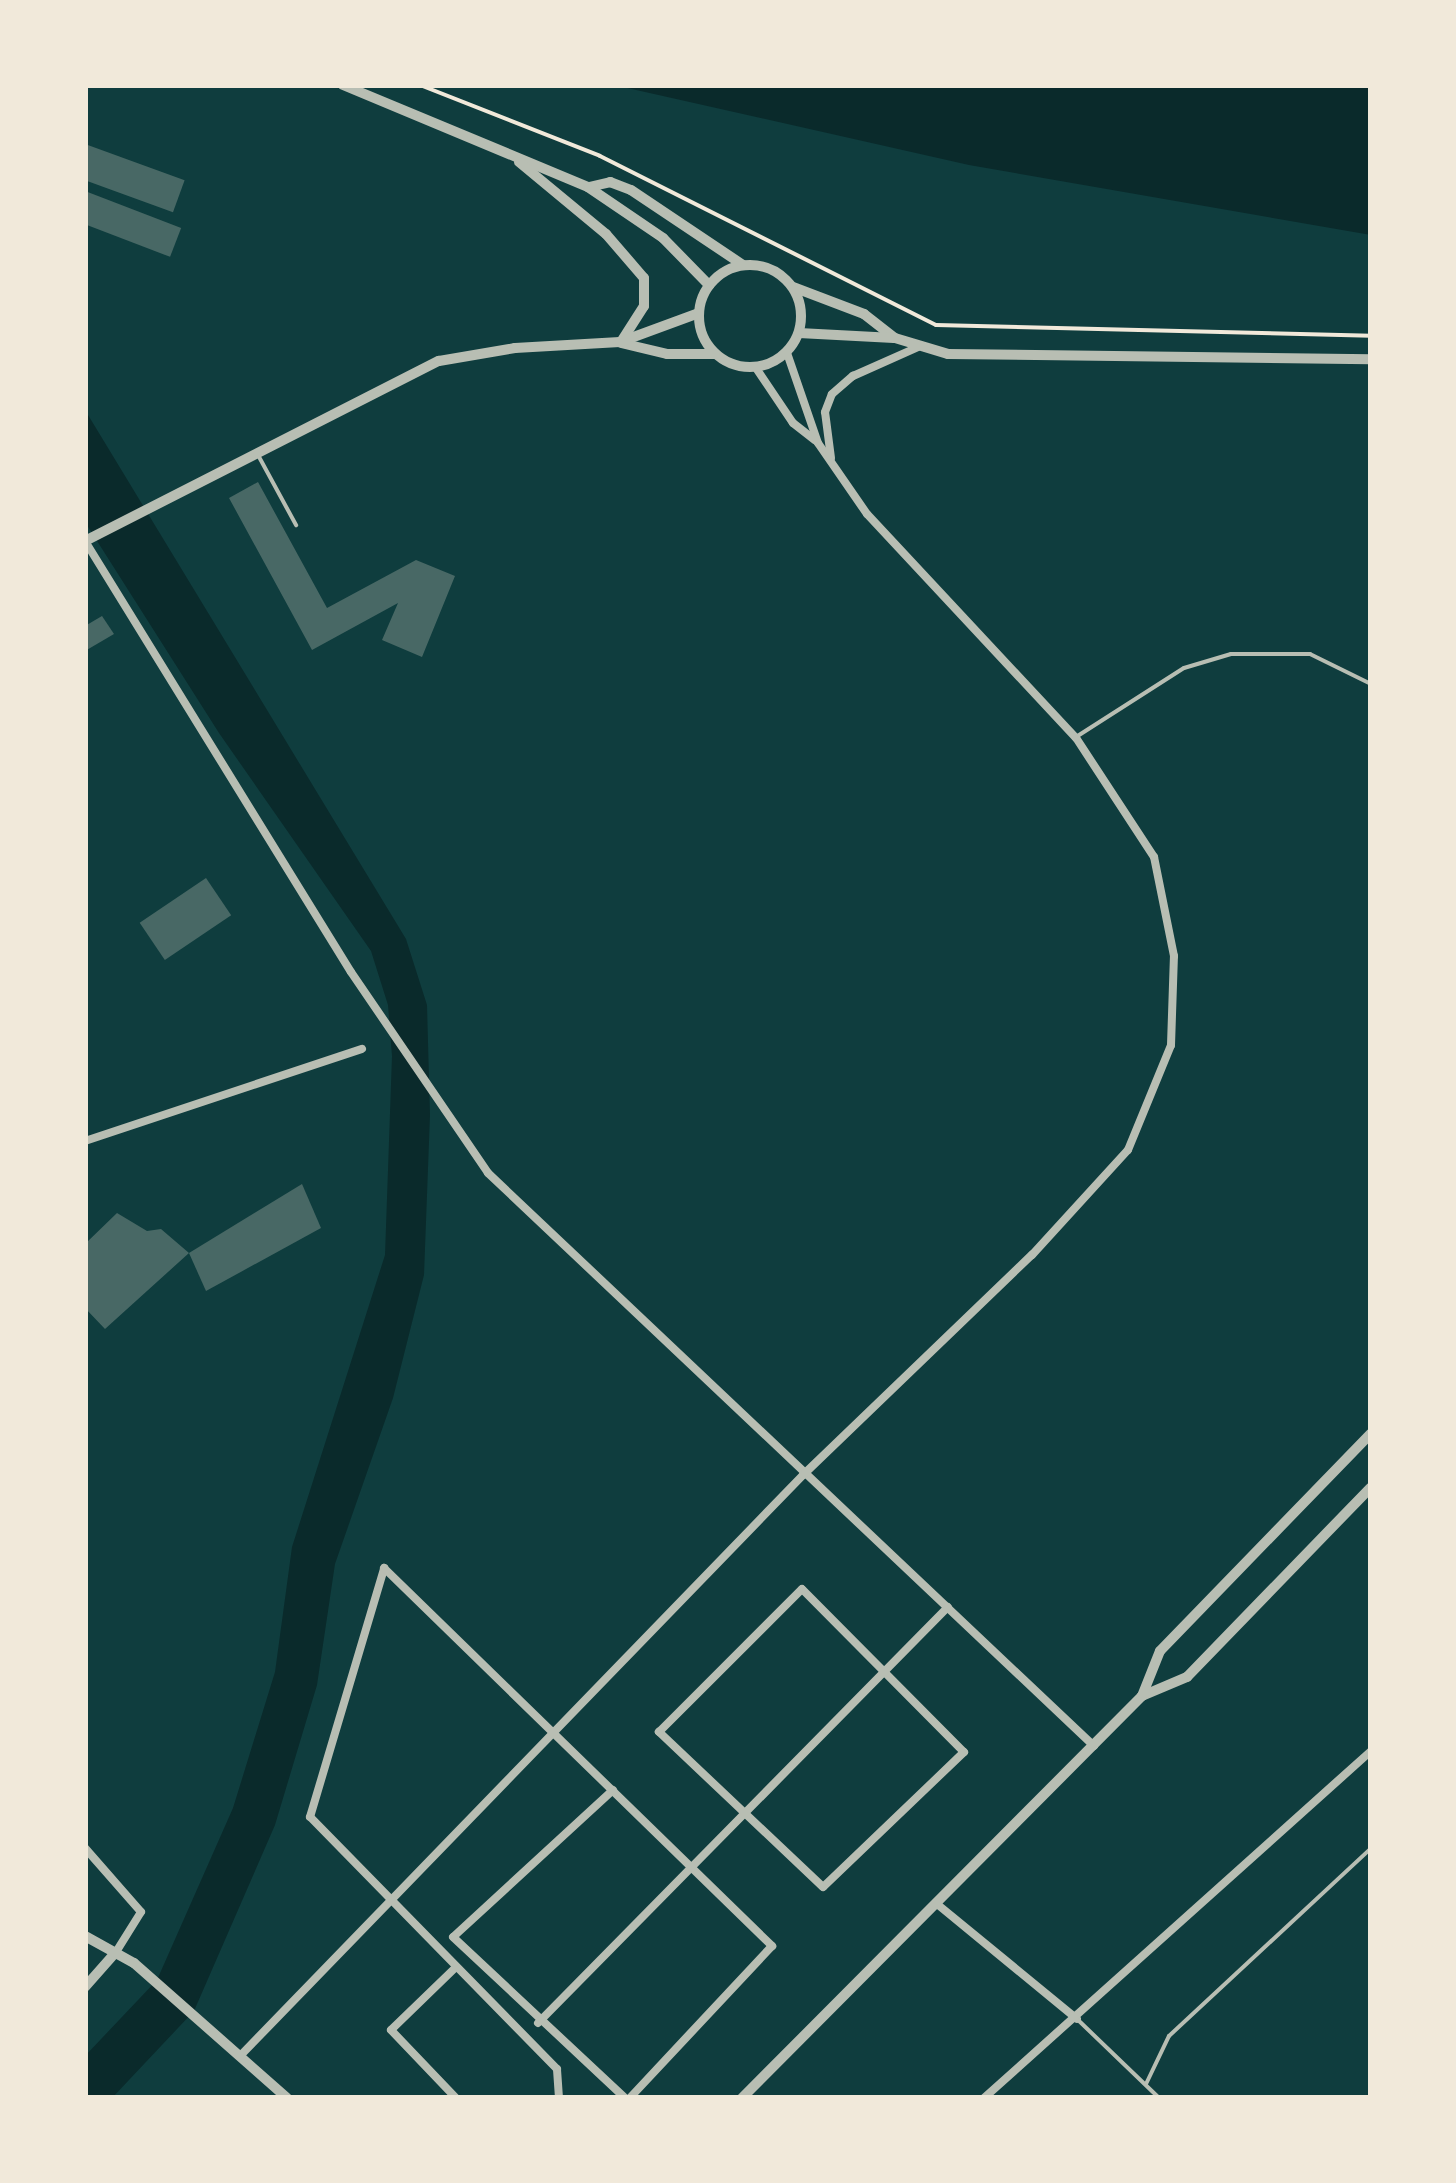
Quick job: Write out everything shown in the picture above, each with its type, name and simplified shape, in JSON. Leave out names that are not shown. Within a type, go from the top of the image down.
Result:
[{"type":"street","points":[[344,85],[588,188],[663,238],[709,285]]},
{"type":"street","points":[[515,158],[636,264],[644,278],[644,306],[620,342]]},
{"type":"street","points":[[588,188],[610,182],[630,190],[742,265],[766,266],[793,288],[864,314],[895,338],[948,354],[1371,359]]},
{"type":"street","points":[[715,354],[699,313],[709,285],[742,265]]},
{"type":"street","points":[[756,368],[787,353],[799,333],[801,310],[793,288]]},
{"type":"street","points":[[699,313],[620,342],[515,348],[439,361],[165,495],[87,540],[352,972],[488,1173],[1094,1746]]},
{"type":"street","points":[[799,333],[895,338]]},
{"type":"street","points":[[241,2055],[803,1474],[1032,1255],[1128,1150],[1152,1102],[1171,1045],[1174,956],[1154,857],[1076,738],[867,514],[818,443],[793,423],[756,368],[715,354],[667,354],[620,342]]},
{"type":"street","points":[[832,462],[825,412],[832,394],[853,376],[918,347]]},
{"type":"street","points":[[787,353],[818,443]]},
{"type":"street","points":[[85,1141],[362,1049]]},
{"type":"street","points":[[742,2098],[1142,1696],[1160,1650],[1371,1433]]},
{"type":"street","points":[[1142,1696],[1187,1677],[1371,1487]]},
{"type":"street","points":[[559,2098],[557,2068],[310,1817],[384,1568],[556,1732],[772,1946],[627,2098],[538,2023],[453,1938],[612,1790]]},
{"type":"street","points":[[802,1590],[885,1670],[964,1752],[823,1887],[660,1732],[802,1590]]},
{"type":"street","points":[[538,2023],[695,1868],[744,1813],[948,1607]]},
{"type":"street","points":[[984,2098],[1077,2020],[1371,1751]]},
{"type":"street","points":[[85,1848],[141,1912],[116,1952],[85,1987]]},
{"type":"street","points":[[936,1904],[1077,2020]]},
{"type":"street","points":[[85,1936],[134,1963],[286,2098]]},
{"type":"street","points":[[455,1968],[391,2030],[456,2098]]},
{"type":"lane","points":[[256,451],[296,525]]},
{"type":"lane","points":[[1076,738],[1184,668],[1230,654],[1310,654],[1371,684]]},
{"type":"lane","points":[[1146,2084],[1169,2036],[1371,1848]]},
{"type":"lane","points":[[1077,2020],[1159,2098]]},
{"type":"path","points":[[420,85],[600,156],[936,325],[1371,336]]},
{"type":"water","points":[[614,85],[1371,85],[1371,235],[969,165]]},
{"type":"water","points":[[85,410],[406,939],[427,1005],[430,1115],[424,1275],[393,1398],[335,1564],[317,1685],[275,1825],[194,2011],[112,2098],[85,2098],[85,2056],[157,1980],[233,1808],[275,1672],[292,1547],[385,1255],[392,1056],[388,1005],[371,951],[219,733],[85,522]]},
{"type":"building","points":[[85,144],[185,180],[173,212],[85,180]]},
{"type":"building","points":[[85,191],[181,228],[170,257],[85,224]]},
{"type":"building","points":[[258,482],[327,608],[416,560],[455,576],[422,657],[382,640],[398,603],[312,650],[229,498]]},
{"type":"building","points":[[102,616],[114,634],[85,651],[85,626]]},
{"type":"building","points":[[206,878],[231,915],[165,960],[140,923]]},
{"type":"building","points":[[302,1184],[321,1228],[206,1291],[189,1253]]},
{"type":"building","points":[[117,1213],[147,1231],[161,1229],[189,1253],[105,1329],[85,1308],[85,1244]]}]
